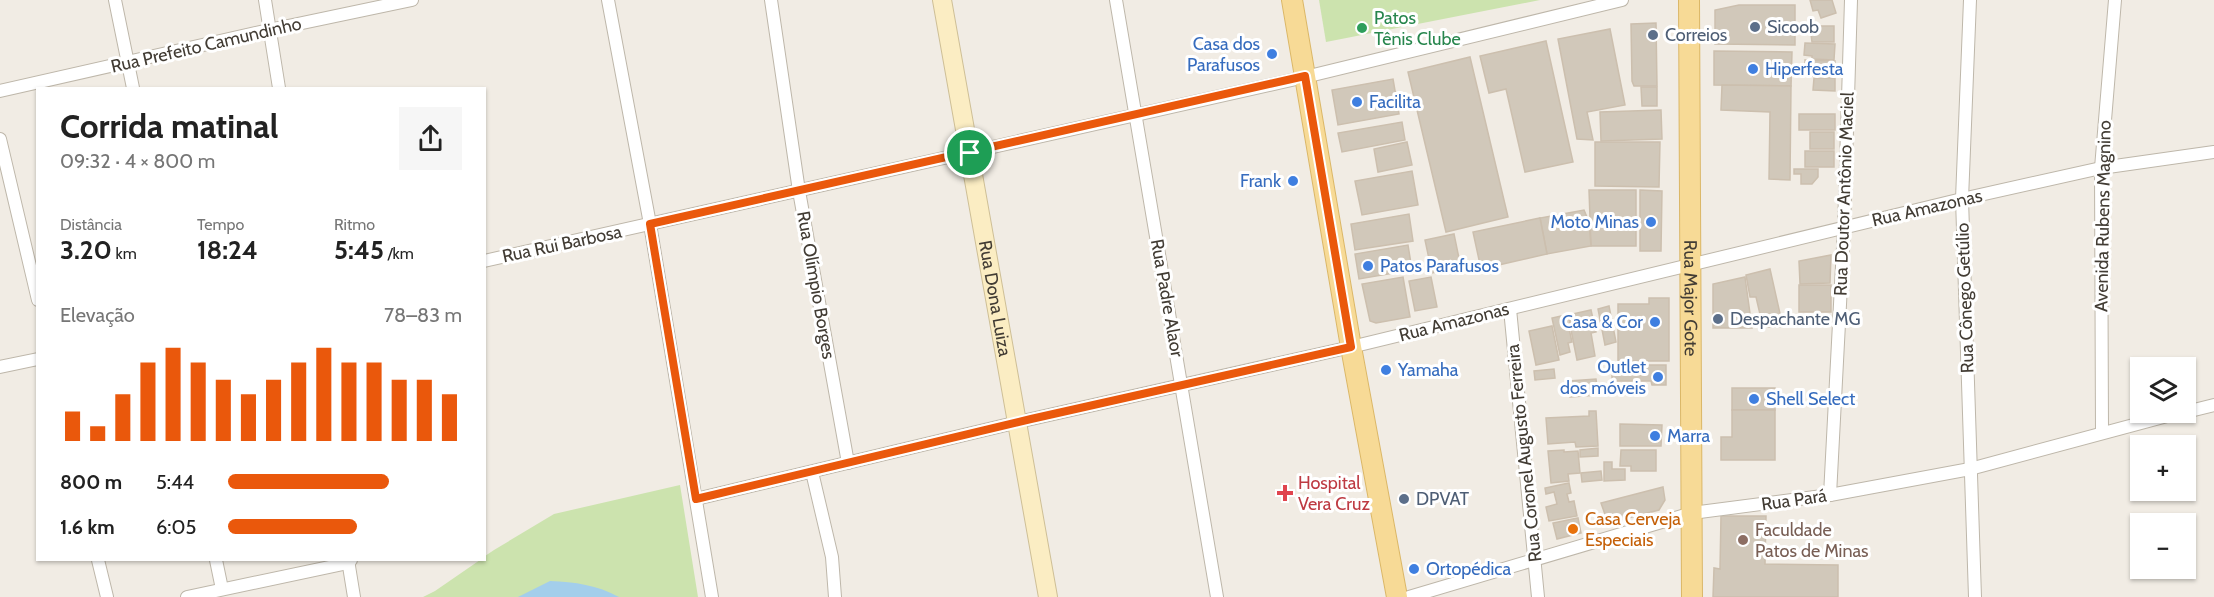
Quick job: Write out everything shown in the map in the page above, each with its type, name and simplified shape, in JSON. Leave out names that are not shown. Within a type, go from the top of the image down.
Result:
[{"type":"main road","points":[[1292,0],[1351,347],[1397,597]]},
{"type":"main road","name":"Rua Major Gote","points":[[1689,0],[1692,597]]},
{"type":"street","points":[[115,0],[133,87]]},
{"type":"street","points":[[265,0],[279,87]]},
{"type":"street","name":"Rua Prefeito Camundinho","points":[[0,92],[269,30],[412,0]]},
{"type":"street","points":[[608,0],[650,224],[712,597]]},
{"type":"street","name":"Rua Olímpio Borges","points":[[771,0],[800,191],[848,463]]},
{"type":"street","name":"Rua Dona Luiza","points":[[942,0],[1048,597]]},
{"type":"street","name":"Rua Padre Alaor","points":[[1116,0],[1217,597]]},
{"type":"street","name":"Rua Rui Barbosa","points":[[486,261],[970,153],[1622,0]]},
{"type":"street","name":"Rua Doutor Antônio Maciel","points":[[1830,495],[1844,228],[1851,0]]},
{"type":"street","name":"Rua Cônego Getúlio","points":[[1970,0],[1962,199],[1976,597]]},
{"type":"street","name":"Avenida Rubens Magnino","points":[[2102,432],[2101,168],[2115,0]]},
{"type":"street","points":[[0,139],[36,292]]},
{"type":"street","name":"Rua Amazonas","points":[[696,499],[1017,422],[1351,347],[1962,199],[2101,168],[2214,152]]},
{"type":"street","name":"Rua Coronel Augusto Ferreira","points":[[1510,309],[1538,597]]},
{"type":"street","points":[[0,367],[36,359]]},
{"type":"street","name":"Rua Pará","points":[[2196,409],[2214,405]]},
{"type":"street","name":"Rua Pará","points":[[1409,597],[1692,513],[1830,495],[1970,469],[2139,423]]},
{"type":"street","points":[[812,472],[832,558],[835,597]]},
{"type":"street","points":[[98,561],[106,597]]},
{"type":"street","points":[[216,561],[222,589]]},
{"type":"street","points":[[187,597],[349,561],[354,597]]},
{"type":"green space","name":"Patos Tênis Clube","points":[[1319,0],[1540,0],[1326,42]]},
{"type":"green space","points":[[680,485],[698,597],[423,597],[479,561],[486,561],[486,555],[554,514]]},
{"type":"water","points":[[550,581],[586,585],[619,597],[518,597]]},
{"type":"building","points":[[1810,0],[1832,0],[1836,13],[1821,18],[1818,10],[1813,11]]},
{"type":"building","name":"Sicoob","points":[[1739,5],[1795,5],[1795,45],[1715,44],[1715,10]]},
{"type":"building","points":[[1656,23],[1657,86],[1634,86],[1631,24]]},
{"type":"building","points":[[1810,26],[1834,26],[1834,42],[1812,42]]},
{"type":"building","points":[[1610,29],[1625,105],[1587,112],[1593,140],[1577,139],[1558,39]]},
{"type":"building","points":[[1546,41],[1573,162],[1525,172],[1506,89],[1489,93],[1480,56]]},
{"type":"building","points":[[1805,43],[1835,44],[1834,60],[1812,59],[1812,56],[1804,55]]},
{"type":"building","name":"Hiperfesta","points":[[1714,51],[1792,52],[1791,86],[1714,85]]},
{"type":"building","points":[[1470,57],[1508,217],[1446,232],[1408,72]]},
{"type":"building","points":[[1805,60],[1835,61],[1834,77],[1805,76]]},
{"type":"building","points":[[1814,78],[1835,78],[1835,91],[1813,90]]},
{"type":"building","points":[[1393,79],[1399,114],[1338,125],[1332,90]]},
{"type":"building","points":[[1722,85],[1791,86],[1790,180],[1769,179],[1770,112],[1721,110]]},
{"type":"building","points":[[1641,87],[1657,87],[1657,106],[1642,106]]},
{"type":"building","points":[[1661,110],[1662,139],[1601,141],[1600,112]]},
{"type":"building","points":[[1799,114],[1835,114],[1835,130],[1799,130]]},
{"type":"building","points":[[1402,122],[1405,140],[1342,152],[1338,133]]},
{"type":"building","points":[[1810,132],[1834,132],[1834,149],[1810,149]]},
{"type":"building","points":[[1407,142],[1412,165],[1378,172],[1374,149]]},
{"type":"building","points":[[1595,142],[1660,142],[1659,187],[1595,186]]},
{"type":"building","points":[[1805,151],[1834,151],[1834,167],[1805,167]]},
{"type":"building","points":[[1794,169],[1818,169],[1818,177],[1812,184],[1801,184],[1801,174],[1794,174]]},
{"type":"building","points":[[1412,171],[1418,205],[1362,215],[1355,181]]},
{"type":"building","points":[[1589,190],[1636,190],[1636,246],[1591,246]]},
{"type":"building","points":[[1640,190],[1662,191],[1661,251],[1640,251]]},
{"type":"building","points":[[1584,210],[1589,222],[1591,246],[1547,254],[1540,218]]},
{"type":"building","points":[[1409,214],[1413,241],[1355,250],[1351,224]]},
{"type":"building","points":[[1540,218],[1547,254],[1481,269],[1473,232]]},
{"type":"building","points":[[1454,234],[1461,268],[1432,273],[1425,240]]},
{"type":"building","points":[[1408,245],[1412,270],[1359,279],[1355,254]]},
{"type":"building","points":[[1831,255],[1830,283],[1800,284],[1799,261]]},
{"type":"building","points":[[1770,269],[1783,327],[1763,327],[1756,297],[1750,297],[1746,275]]},
{"type":"building","points":[[1403,277],[1410,317],[1376,323],[1370,321],[1362,284]]},
{"type":"building","points":[[1431,277],[1437,307],[1415,311],[1409,281]]},
{"type":"building","points":[[1745,277],[1752,328],[1713,328],[1713,284]]},
{"type":"building","points":[[1799,285],[1831,285],[1831,312],[1799,312]]},
{"type":"building","points":[[1649,298],[1669,298],[1669,361],[1618,361],[1618,304],[1649,304]]},
{"type":"building","points":[[1609,306],[1616,342],[1605,345],[1598,309]]},
{"type":"building","points":[[1591,310],[1596,332],[1591,333],[1595,356],[1577,360],[1568,315]]},
{"type":"building","points":[[1566,315],[1572,342],[1568,343],[1570,352],[1560,355],[1552,318]]},
{"type":"building","points":[[1552,326],[1559,360],[1536,365],[1529,331]]},
{"type":"building","points":[[1612,365],[1666,365],[1666,385],[1652,385],[1651,381],[1612,381]]},
{"type":"building","points":[[1554,369],[1555,378],[1535,380],[1534,371]]},
{"type":"building","points":[[1596,379],[1598,395],[1570,397],[1569,381]]},
{"type":"building","name":"Shell Select","points":[[1732,388],[1775,388],[1775,410],[1732,410]]},
{"type":"building","points":[[1732,410],[1775,410],[1775,460],[1721,460],[1721,437],[1732,437]]},
{"type":"building","points":[[1589,411],[1596,411],[1598,446],[1576,447],[1575,442],[1548,444],[1546,418],[1589,416]]},
{"type":"building","points":[[1620,424],[1662,425],[1661,446],[1620,446]]},
{"type":"building","points":[[1598,448],[1598,456],[1580,457],[1580,450]]},
{"type":"building","points":[[1564,450],[1564,452],[1578,451],[1580,473],[1568,474],[1569,481],[1551,483],[1548,451]]},
{"type":"building","points":[[1621,450],[1656,450],[1656,471],[1631,471],[1631,466],[1620,466]]},
{"type":"building","points":[[1604,462],[1612,462],[1612,469],[1625,469],[1625,480],[1604,481]]},
{"type":"building","points":[[1601,471],[1602,480],[1582,482],[1581,473]]},
{"type":"building","points":[[1569,483],[1571,493],[1567,494],[1569,502],[1574,501],[1577,516],[1549,521],[1546,507],[1557,504],[1554,492],[1546,494],[1545,488]]},
{"type":"building","points":[[1663,487],[1665,500],[1659,510],[1608,523],[1601,503]]},
{"type":"building","name":"Faculdade Patos de Minas","points":[[1721,516],[1766,516],[1765,564],[1838,565],[1838,597],[1713,597],[1714,568],[1720,569]]},
{"type":"building","points":[[1578,518],[1581,533],[1557,539],[1553,523]]},
{"type":"place","name":"Sicoob","points":[[1755,27]]},
{"type":"place","name":"Patos Tênis Clube","points":[[1362,28]]},
{"type":"place","name":"Correios","points":[[1653,35]]},
{"type":"place","name":"Casa dos Parafusos","points":[[1272,54]]},
{"type":"place","name":"Hiperfesta","points":[[1753,69]]},
{"type":"place","name":"Facilita","points":[[1357,102]]},
{"type":"place","name":"Frank","points":[[1293,181]]},
{"type":"place","name":"Moto Minas","points":[[1651,222]]},
{"type":"place","name":"Patos Parafusos","points":[[1368,266]]},
{"type":"place","name":"Despachante MG","points":[[1718,319]]},
{"type":"place","name":"Casa & Cor","points":[[1655,322]]},
{"type":"place","name":"Yamaha","points":[[1386,370]]},
{"type":"place","name":"Outlet dos móveis","points":[[1658,377]]},
{"type":"place","name":"Shell Select","points":[[1754,399]]},
{"type":"place","name":"Marra","points":[[1655,436]]},
{"type":"place","name":"Hospital Vera Cruz","points":[[1285,493]]},
{"type":"place","name":"DPVAT","points":[[1404,499]]},
{"type":"place","name":"Casa Cerveja Especiais","points":[[1573,529]]},
{"type":"place","name":"Faculdade Patos de Minas","points":[[1743,540]]},
{"type":"place","name":"Ortopédica","points":[[1414,569]]},
{"type":"route","points":[[1305,76],[1351,347],[1031,419],[696,499],[650,224],[970,153],[1305,76]]}]
